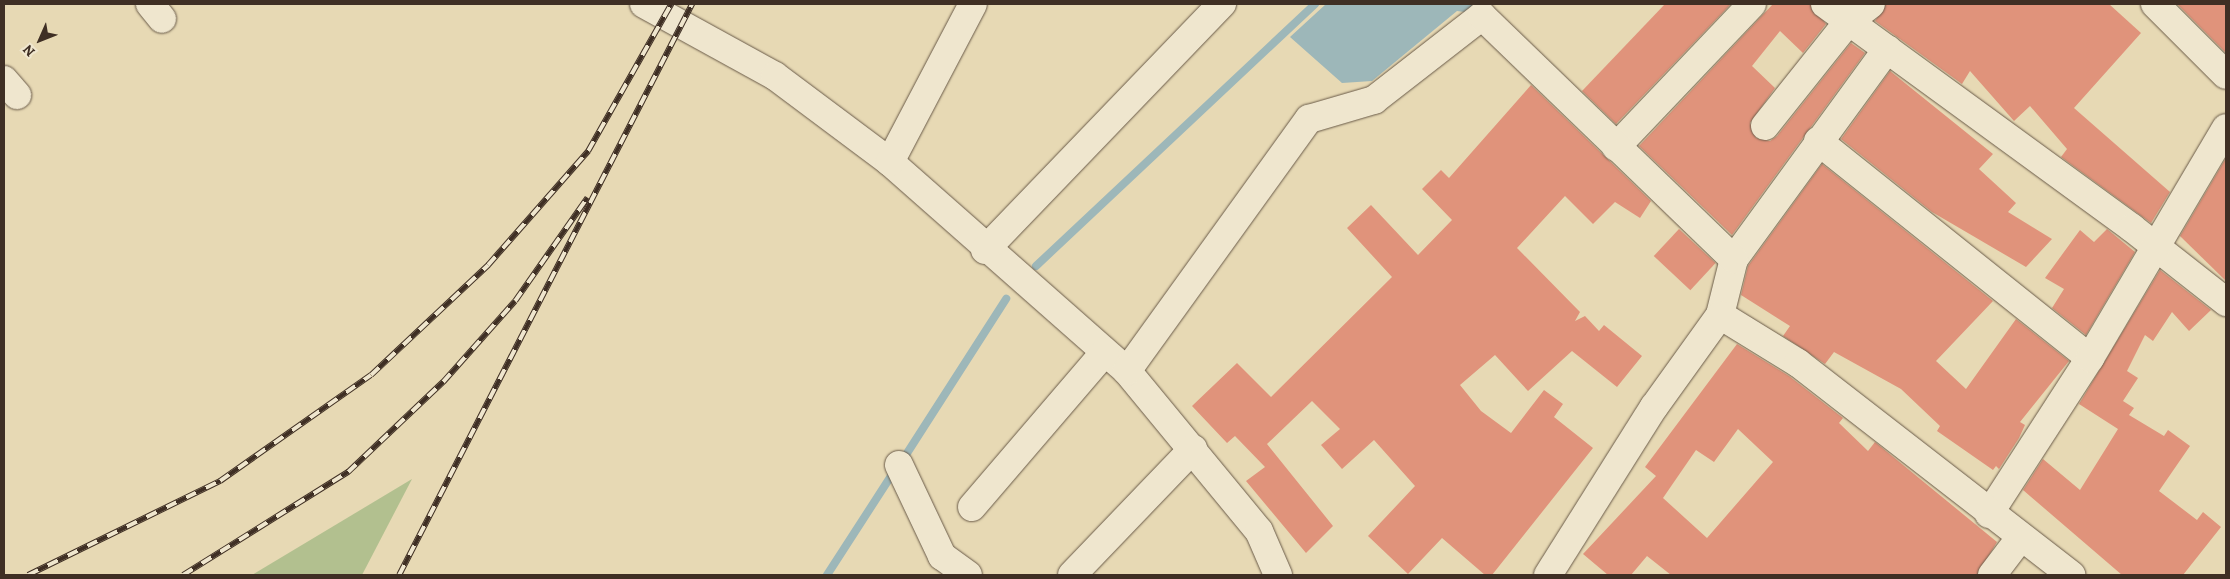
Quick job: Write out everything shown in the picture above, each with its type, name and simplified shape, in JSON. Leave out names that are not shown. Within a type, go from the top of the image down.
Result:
[{"type":"street","points":[[644,4],[775,76],[890,162],[986,250],[1127,371],[1259,531],[1278,575]]},
{"type":"street","points":[[890,162],[973,4]]},
{"type":"street","points":[[986,250],[1222,4]]},
{"type":"street","points":[[1616,147],[1752,4]]},
{"type":"street","points":[[1825,4],[2156,246],[2226,302]]},
{"type":"street","points":[[1765,126],[1848,22],[1870,4]]},
{"type":"street","points":[[2155,4],[2226,75]]},
{"type":"street","points":[[1127,371],[1309,119],[1374,100],[1488,10],[1616,147],[1734,258]]},
{"type":"street","points":[[1548,575],[1654,406],[1720,316],[1734,258],[1887,49]]},
{"type":"street","points":[[1989,514],[2090,358],[2226,128]]},
{"type":"street","points":[[1818,142],[2090,358]]},
{"type":"street","points":[[1720,316],[1798,363],[1989,514],[2071,575]]},
{"type":"street","points":[[972,507],[1105,352]]},
{"type":"street","points":[[1072,575],[1193,449]]},
{"type":"street","points":[[899,464],[942,556],[968,575]]},
{"type":"street","points":[[1992,575],[2022,537]]},
{"type":"green space","points":[[412,479],[362,575],[252,575]]},
{"type":"water","points":[[1326,4],[1481,4],[1472,13],[1457,11],[1372,81],[1342,83],[1290,37]]},
{"type":"building","points":[[1665,4],[1731,4],[1616,124],[1582,91]]},
{"type":"building","points":[[1773,4],[1810,4],[1826,24],[1803,53],[1780,31],[1752,66],[1775,88],[1750,123],[1756,138],[1770,141],[1777,136],[1851,43],[1865,53],[1732,235],[1639,146]]},
{"type":"building","points":[[1886,4],[2109,4],[2141,33],[2074,108],[2170,192],[2151,223],[2061,157],[2067,149],[2030,106],[2014,121],[1970,71],[1962,84],[1875,21]]},
{"type":"building","points":[[2177,4],[2226,4],[2226,53]]},
{"type":"building","points":[[1890,71],[1993,154],[1979,169],[2016,203],[2008,212],[2052,239],[2026,267],[1932,212],[1841,139]]},
{"type":"building","points":[[1531,85],[1651,201],[1640,218],[1615,202],[1593,224],[1565,196],[1517,248],[1580,312],[1575,321],[1585,316],[1599,331],[1604,325],[1642,356],[1617,387],[1572,351],[1528,391],[1495,355],[1460,385],[1481,411],[1511,433],[1544,390],[1563,404],[1554,417],[1593,448],[1492,575],[1485,575],[1442,538],[1408,574],[1368,536],[1415,486],[1374,440],[1342,469],[1321,445],[1340,429],[1312,401],[1267,444],[1333,526],[1306,553],[1246,481],[1265,467],[1235,436],[1227,443],[1192,406],[1237,363],[1271,397],[1392,277],[1347,228],[1371,205],[1418,255],[1452,220],[1422,189],[1441,170],[1449,178]]},
{"type":"building","points":[[2226,158],[2226,281],[2180,236]]},
{"type":"building","points":[[1822,164],[1993,301],[1936,361],[1966,389],[2016,319],[2069,361],[2020,422],[2025,425],[1999,469],[1996,466],[1993,470],[1937,431],[1940,426],[1901,389],[1834,352],[1825,364],[1783,336],[1790,326],[1741,295],[1748,266]]},
{"type":"building","points":[[1679,229],[1716,263],[1690,290],[1654,256]]},
{"type":"building","points":[[2107,229],[2135,252],[2086,335],[2052,308],[2064,289],[2045,278],[2080,230],[2094,242]]},
{"type":"building","points":[[2160,270],[2211,310],[2189,331],[2172,312],[2153,341],[2145,335],[2127,371],[2138,378],[2123,401],[2134,408],[2129,415],[2164,436],[2168,430],[2190,446],[2159,491],[2197,520],[2203,512],[2221,527],[2183,575],[2122,575],[2023,490],[2043,459],[2080,490],[2118,429],[2079,404]]},
{"type":"building","points":[[1737,344],[1789,376],[1843,418],[1839,423],[1868,451],[1875,442],[1997,542],[1977,575],[1671,575],[1647,556],[1631,575],[1608,575],[1583,554],[1656,476],[1645,467]],"holes":[[[1738,429],[1773,462],[1707,538],[1663,498],[1696,450],[1714,462]]]},
{"type":"waterway","points":[[1036,266],[1315,4]]},
{"type":"waterway","points":[[902,461],[1006,299]]},
{"type":"waterway","points":[[827,575],[895,470]]},
{"type":"railway","points":[[28,575],[220,481],[371,375],[488,265],[588,151],[671,4]]},
{"type":"railway","points":[[399,575],[692,4]]},
{"type":"railway","points":[[183,575],[348,472],[443,382],[515,301],[587,198]]}]
